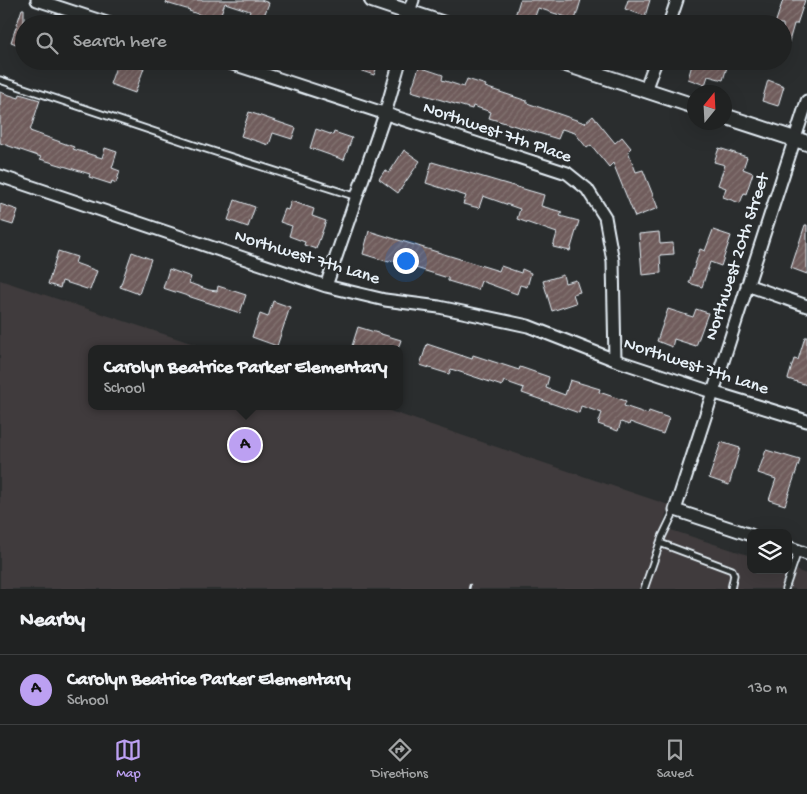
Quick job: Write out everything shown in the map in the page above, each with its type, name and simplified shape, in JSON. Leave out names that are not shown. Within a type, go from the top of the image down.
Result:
[{"type":"street","points":[[37,0],[83,15]]},
{"type":"street","points":[[372,0],[411,12]]},
{"type":"street","points":[[672,15],[677,0]]},
{"type":"street","name":"Northwest 7th Place","points":[[251,70],[567,173],[587,189],[605,217],[613,261],[615,360]]},
{"type":"street","points":[[326,286],[385,114],[397,70]]},
{"type":"street","points":[[584,70],[687,104]]},
{"type":"street","points":[[645,90],[653,70]]},
{"type":"street","name":"Northwest 20th Street","points":[[676,510],[747,286],[801,141],[807,101]]},
{"type":"street","points":[[732,119],[801,141]]},
{"type":"street","name":"Northwest 7th Lane","points":[[0,176],[326,286],[385,300],[439,307],[528,326],[615,360],[807,421]]},
{"type":"street","points":[[747,286],[807,306]]},
{"type":"street","points":[[676,510],[747,534]]},
{"type":"lane","points":[[0,80],[356,197]]},
{"type":"lane","points":[[644,589],[660,543],[676,510]]},
{"type":"lane","points":[[660,543],[732,570],[734,575],[730,589]]},
{"type":"lane","points":[[785,589],[798,550]]},
{"type":"path","points":[[469,589],[470,585],[473,586]]},
{"type":"shaded area","points":[[0,280],[197,345],[88,345],[88,410],[387,410],[669,505],[662,527],[747,555],[747,574],[792,574],[792,569],[807,574],[807,589],[0,589]]},
{"type":"building","points":[[167,0],[261,0],[269,3],[264,15],[248,15],[250,11],[225,3],[220,15],[201,15],[166,3]]},
{"type":"building","points":[[520,0],[581,0],[576,15],[560,15],[538,8],[536,15],[515,15]]},
{"type":"building","points":[[628,0],[650,0],[645,15],[625,9]]},
{"type":"building","points":[[783,0],[805,0],[797,24],[794,24],[792,31],[792,15],[778,15]]},
{"type":"building","points":[[22,9],[24,9],[24,15],[20,15]]},
{"type":"building","points":[[15,30],[15,44],[11,42]]},
{"type":"building","points":[[115,70],[143,70],[135,93],[110,84]]},
{"type":"building","points":[[359,70],[376,70],[374,75]]},
{"type":"building","points":[[418,70],[428,70],[443,75],[442,80],[464,87],[467,79],[527,101],[527,103],[585,123],[593,116],[615,143],[622,137],[631,148],[628,151],[636,172],[643,170],[658,208],[635,217],[613,163],[609,167],[591,145],[587,148],[575,133],[562,129],[558,139],[489,118],[491,112],[473,106],[472,109],[411,91]]},
{"type":"building","points":[[690,70],[726,70],[723,80],[708,76],[705,85],[688,79]]},
{"type":"building","points":[[768,80],[784,86],[778,106],[762,101]]},
{"type":"building","points":[[0,92],[19,98],[20,94],[40,100],[30,131],[74,147],[73,149],[102,158],[105,148],[117,152],[112,168],[120,171],[116,183],[112,181],[111,184],[89,177],[90,174],[40,159],[41,157],[0,143]]},
{"type":"building","points":[[249,112],[296,128],[292,139],[273,133],[269,145],[241,136]]},
{"type":"building","points":[[316,129],[333,135],[334,132],[352,138],[344,160],[310,148]]},
{"type":"building","points":[[719,148],[747,157],[743,169],[753,173],[746,194],[744,193],[740,203],[723,197],[726,188],[718,185],[725,165],[714,162]]},
{"type":"building","points":[[404,150],[420,161],[398,193],[379,179],[385,170],[389,173]]},
{"type":"building","points":[[432,162],[544,195],[541,206],[562,212],[560,216],[579,221],[570,251],[553,247],[557,233],[517,219],[520,209],[483,196],[479,208],[463,204],[466,196],[426,183]]},
{"type":"building","points":[[235,200],[255,207],[248,227],[228,220]]},
{"type":"building","points":[[291,201],[314,209],[312,216],[326,221],[316,249],[304,245],[305,242],[289,236],[292,226],[280,222],[285,209],[288,210]]},
{"type":"building","points":[[0,204],[18,210],[13,225],[0,221]]},
{"type":"building","points":[[805,225],[807,225],[807,274],[791,268]]},
{"type":"building","points":[[713,230],[731,236],[721,266],[710,262],[702,287],[689,283],[700,249],[705,251]]},
{"type":"building","points":[[369,231],[499,271],[501,266],[521,273],[522,269],[531,273],[527,287],[520,285],[517,294],[481,281],[478,290],[448,281],[448,278],[390,260],[389,262],[363,254]]},
{"type":"building","points":[[659,232],[660,244],[673,243],[674,254],[660,255],[661,273],[642,275],[639,234]]},
{"type":"building","points":[[58,251],[77,257],[75,263],[97,271],[90,290],[62,281],[60,288],[48,284]]},
{"type":"building","points":[[132,252],[151,259],[139,294],[120,287]]},
{"type":"building","points":[[169,269],[191,277],[189,283],[209,290],[217,291],[218,286],[246,295],[240,313],[163,288]]},
{"type":"building","points":[[563,275],[565,283],[576,280],[580,292],[573,294],[576,303],[552,311],[543,281]]},
{"type":"building","points":[[273,301],[290,307],[277,345],[252,337],[260,314],[268,317]]},
{"type":"building","points":[[668,309],[693,317],[696,309],[708,313],[696,346],[674,339],[672,347],[657,341]]},
{"type":"building","points":[[358,327],[401,340],[399,345],[352,345]]},
{"type":"building","points":[[805,337],[807,337],[807,385],[788,379],[794,359],[798,360]]},
{"type":"building","points":[[427,344],[472,359],[473,355],[519,370],[520,367],[549,377],[546,388],[565,395],[570,380],[600,389],[599,392],[626,401],[624,406],[648,414],[649,411],[669,418],[663,434],[630,422],[629,425],[621,422],[618,431],[598,424],[602,413],[581,406],[579,413],[522,393],[524,388],[504,381],[502,386],[451,369],[449,374],[420,365]]},
{"type":"building","points":[[721,442],[740,448],[729,485],[709,478]]},
{"type":"building","points":[[766,450],[800,460],[785,505],[769,500],[776,479],[758,473]]},
{"type":"place","name":"Carolyn Beatrice Parker Elementary","points":[[245,445]]}]
